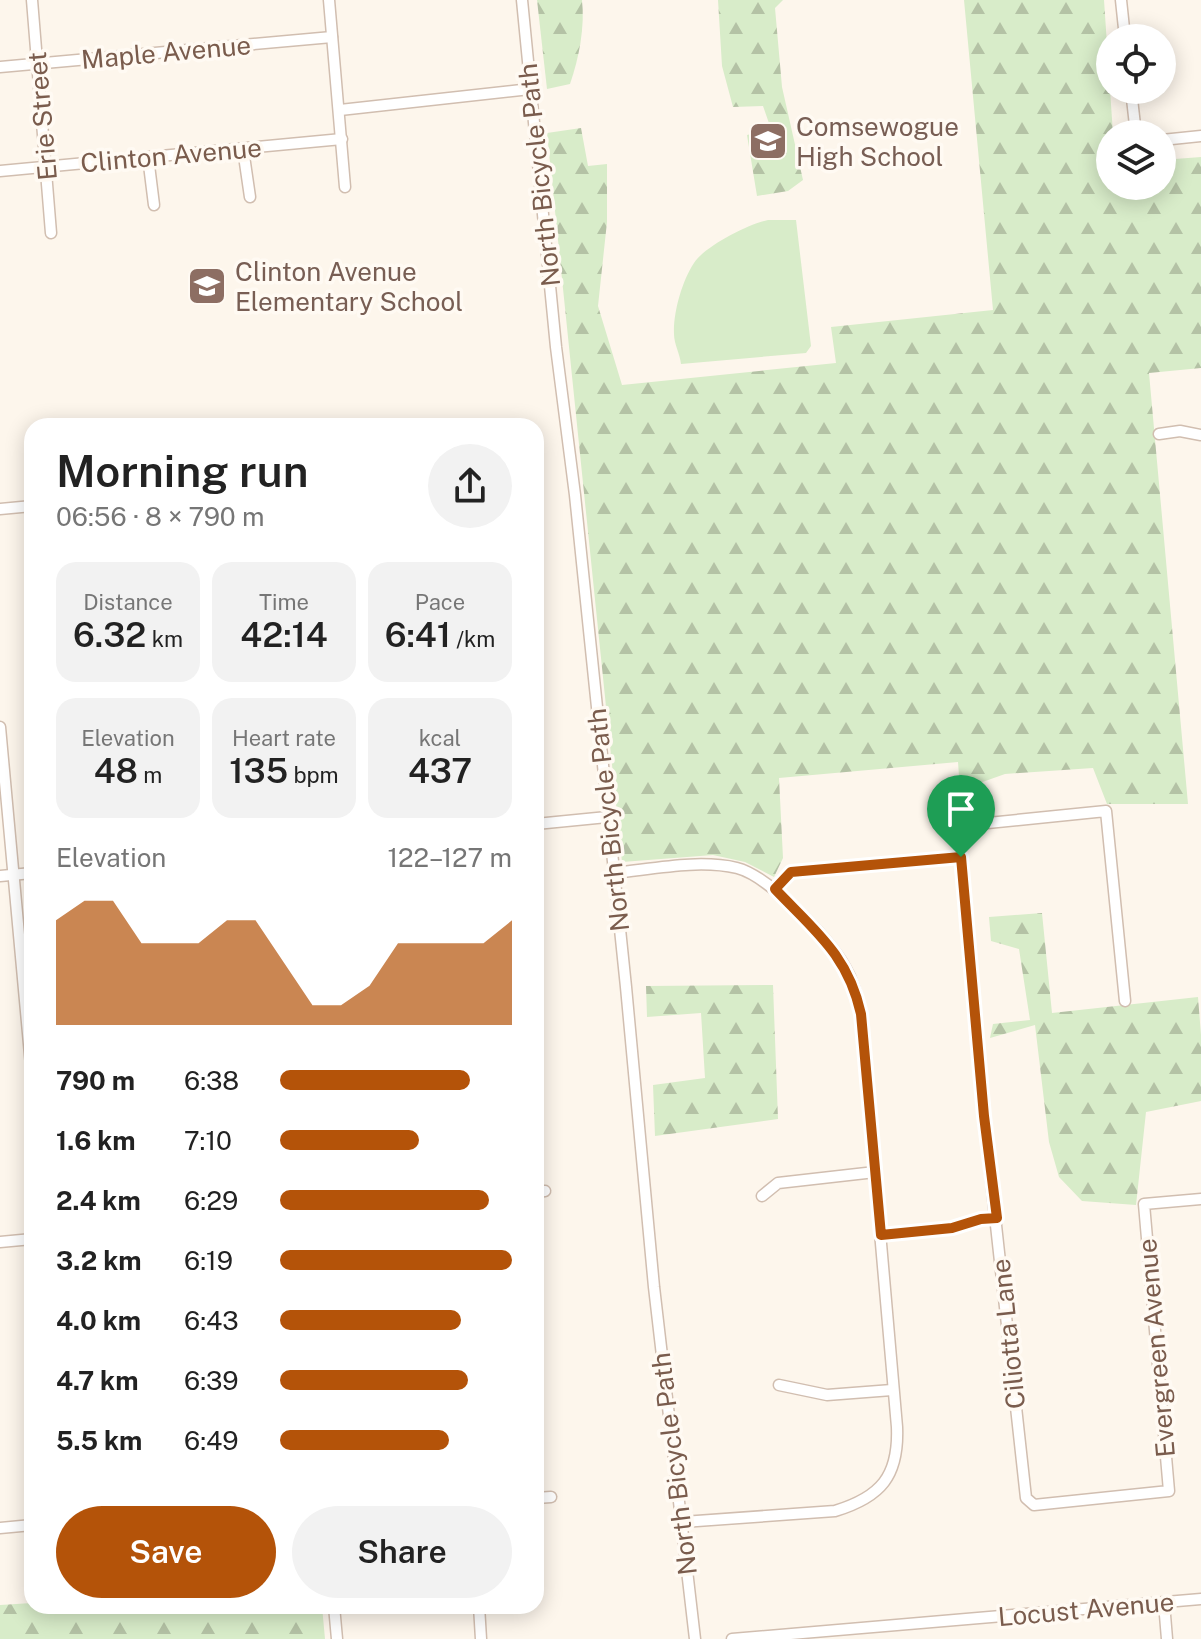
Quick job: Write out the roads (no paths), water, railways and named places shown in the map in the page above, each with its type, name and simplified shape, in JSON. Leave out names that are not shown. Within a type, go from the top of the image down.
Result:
[{"type":"street","name":"Erie Street","points":[[32,0],[51,233]]},
{"type":"street","points":[[329,0],[345,187]]},
{"type":"street","name":"North Bicycle Path","points":[[522,0],[661,1353],[695,1639]]},
{"type":"street","points":[[1121,0],[1124,24]]},
{"type":"street","name":"Maple Avenue","points":[[0,67],[332,37]]},
{"type":"street","points":[[340,110],[530,89]]},
{"type":"street","points":[[1176,139],[1201,136]]},
{"type":"street","name":"Clinton Avenue","points":[[0,171],[342,139]]},
{"type":"street","points":[[243,149],[250,197]]},
{"type":"street","points":[[148,157],[154,205]]},
{"type":"street","points":[[1159,434],[1180,431],[1201,435]]},
{"type":"street","points":[[0,509],[24,507]]},
{"type":"street","points":[[0,727],[24,982]]},
{"type":"street","name":"Ciliotta Lane","points":[[1034,1505],[1026,1498],[1004,1310],[958,826],[1106,811],[1125,1001]]},
{"type":"street","points":[[544,823],[607,817]]},
{"type":"street","points":[[775,889],[791,872],[961,857]]},
{"type":"street","points":[[614,873],[721,865],[741,869],[775,889],[838,954],[856,990],[861,1014],[897,1427],[896,1460],[890,1475],[870,1497],[856,1505],[835,1511],[683,1522]]},
{"type":"street","points":[[0,876],[24,874]]},
{"type":"street","points":[[762,1196],[778,1183],[875,1172]]},
{"type":"street","name":"Evergreen Avenue","points":[[1034,1505],[1169,1491],[1144,1204],[1201,1199]]},
{"type":"street","points":[[881,1235],[952,1228],[981,1219],[997,1218]]},
{"type":"street","points":[[0,1242],[24,1240]]},
{"type":"street","points":[[779,1385],[827,1395],[892,1390]]},
{"type":"street","points":[[544,1497],[551,1497]]},
{"type":"street","points":[[0,1528],[24,1526]]},
{"type":"street","name":"Locust Avenue","points":[[732,1639],[1201,1599]]},
{"type":"street","points":[[1164,1603],[1167,1639]]},
{"type":"street","points":[[335,1614],[337,1639]]},
{"type":"street","points":[[479,1614],[481,1639]]},
{"type":"street","points":[[862,1627],[863,1639]]},
{"type":"place","name":"Comsewogue High School","points":[[768,141]]},
{"type":"place","name":"Clinton Avenue Elementary School","points":[[207,286]]}]
